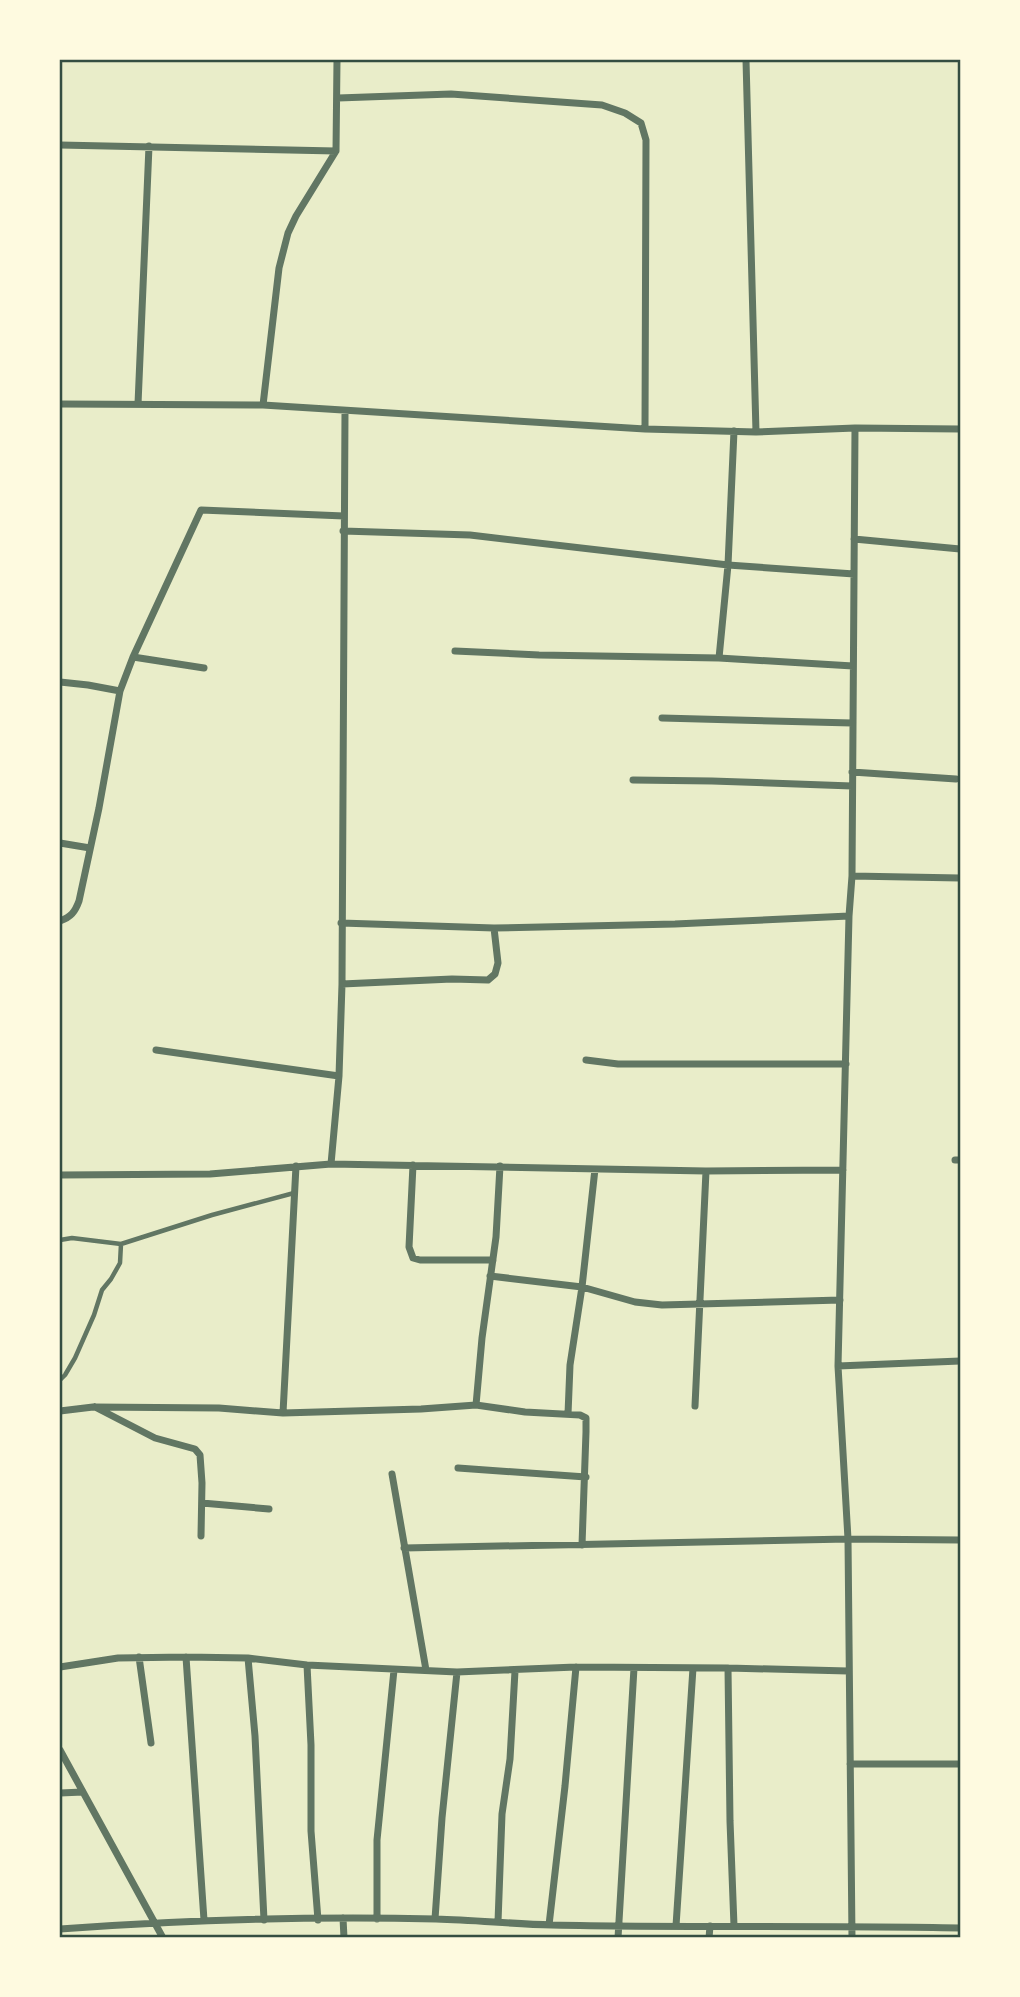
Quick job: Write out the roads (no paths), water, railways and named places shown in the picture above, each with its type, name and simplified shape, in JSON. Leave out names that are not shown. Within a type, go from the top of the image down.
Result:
[{"type":"street","points":[[263,405],[283,247],[296,216],[336,151],[337,60]]},
{"type":"street","points":[[746,60],[756,432]]},
{"type":"street","points":[[338,98],[451,94],[521,98],[602,105],[625,113],[641,123],[646,140],[645,429]]},
{"type":"street","points":[[60,145],[336,151]]},
{"type":"street","points":[[138,404],[149,146]]},
{"type":"street","points":[[60,404],[263,405],[645,429],[756,432],[855,428],[961,429]]},
{"type":"street","points":[[331,1164],[339,1076],[342,984],[345,411]]},
{"type":"street","points":[[852,1937],[848,1539],[838,1366],[852,876],[855,428]]},
{"type":"street","points":[[719,658],[728,565],[734,431]]},
{"type":"street","points":[[60,921],[75,911],[120,691],[201,510],[344,516]]},
{"type":"street","points":[[344,531],[470,535],[728,565],[854,575]]},
{"type":"street","points":[[854,539],[961,550]]},
{"type":"street","points":[[455,651],[719,658],[853,666]]},
{"type":"street","points":[[133,657],[204,668]]},
{"type":"street","points":[[60,682],[120,691]]},
{"type":"street","points":[[662,718],[852,723]]},
{"type":"street","points":[[852,772],[956,779]]},
{"type":"street","points":[[633,780],[852,786]]},
{"type":"street","points":[[60,843],[90,848]]},
{"type":"street","points":[[852,876],[961,878]]},
{"type":"street","points":[[341,923],[494,928],[675,924],[849,916]]},
{"type":"street","points":[[342,984],[488,980],[495,974],[498,963],[494,928]]},
{"type":"street","points":[[156,1049],[339,1076]]},
{"type":"street","points":[[586,1060],[618,1064],[846,1064]]},
{"type":"street","points":[[60,1175],[210,1174],[331,1164],[706,1171],[843,1170]]},
{"type":"street","points":[[413,1165],[409,1247],[413,1258],[493,1260]]},
{"type":"street","points":[[284,1413],[296,1166]]},
{"type":"street","points":[[476,1405],[496,1237],[500,1166]]},
{"type":"street","points":[[568,1414],[570,1365],[595,1169]]},
{"type":"street","points":[[695,1406],[706,1171]]},
{"type":"street","points":[[490,1276],[582,1287],[635,1302],[662,1305],[840,1300]]},
{"type":"street","points":[[838,1366],[961,1361]]},
{"type":"street","points":[[60,1411],[93,1406],[219,1408],[284,1413],[476,1405],[586,1418],[582,1545]]},
{"type":"street","points":[[93,1406],[155,1437],[195,1449],[201,1455],[201,1536]]},
{"type":"street","points":[[458,1468],[586,1477]]},
{"type":"street","points":[[392,1474],[426,1670]]},
{"type":"street","points":[[202,1503],[269,1509]]},
{"type":"street","points":[[404,1548],[848,1539],[961,1540]]},
{"type":"street","points":[[139,1657],[151,1743]]},
{"type":"street","points":[[60,1667],[118,1658],[186,1657],[248,1658],[307,1665],[457,1672],[576,1667],[848,1671]]},
{"type":"street","points":[[186,1657],[204,1920]]},
{"type":"street","points":[[248,1658],[264,1920]]},
{"type":"street","points":[[307,1665],[311,1831],[318,1920]]},
{"type":"street","points":[[549,1925],[576,1667]]},
{"type":"street","points":[[618,1937],[634,1668]]},
{"type":"street","points":[[676,1926],[692,1668]]},
{"type":"street","points":[[728,1668],[734,1926]]},
{"type":"street","points":[[377,1919],[377,1840],[394,1670]]},
{"type":"street","points":[[498,1922],[502,1814],[510,1759],[514,1671]]},
{"type":"street","points":[[435,1919],[457,1672]]},
{"type":"street","points":[[60,1750],[163,1937]]},
{"type":"street","points":[[849,1764],[961,1764]]},
{"type":"street","points":[[60,1793],[83,1792]]},
{"type":"street","points":[[343,1918],[344,1937]]},
{"type":"street","points":[[60,1928],[204,1920],[343,1918],[435,1919],[549,1925],[961,1928]]},
{"type":"street","points":[[709,1937],[710,1926]]},
{"type":"lane","points":[[60,1240],[72,1238],[121,1244],[294,1193]]},
{"type":"lane","points":[[60,1380],[75,1358],[102,1290],[120,1263],[121,1244]]}]
